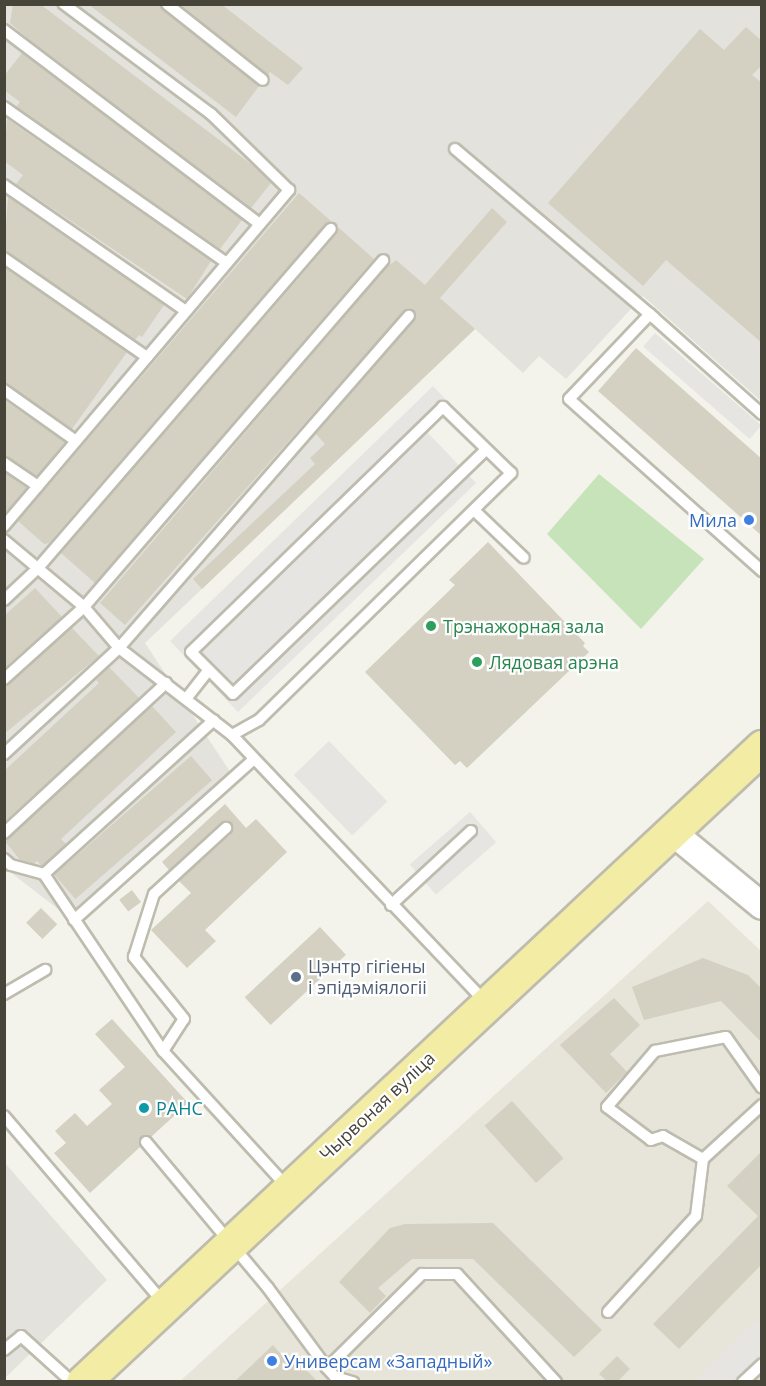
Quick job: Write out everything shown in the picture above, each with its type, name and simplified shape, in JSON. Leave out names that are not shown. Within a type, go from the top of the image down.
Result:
[{"type":"main road","name":"Чырвоная вуліца","points":[[83,1382],[762,747]]},
{"type":"street","points":[[671,831],[762,906]]},
{"type":"lane","points":[[4,526],[289,190],[211,114],[64,4]]},
{"type":"lane","points":[[167,4],[263,80]]},
{"type":"lane","points":[[4,30],[260,224]]},
{"type":"lane","points":[[4,107],[227,263]]},
{"type":"lane","points":[[454,150],[650,314],[762,414]]},
{"type":"lane","points":[[4,185],[186,311]]},
{"type":"lane","points":[[4,600],[38,568],[331,229]]},
{"type":"lane","points":[[4,258],[147,357]]},
{"type":"lane","points":[[4,679],[84,607],[383,260]]},
{"type":"lane","points":[[650,314],[569,399],[762,571]]},
{"type":"lane","points":[[4,754],[119,648],[409,316]]},
{"type":"lane","points":[[4,390],[76,441]]},
{"type":"lane","points":[[232,735],[260,720],[476,512],[511,473],[443,407],[191,652],[233,694],[486,450]]},
{"type":"lane","points":[[4,463],[38,486]]},
{"type":"lane","points":[[476,512],[524,558]]},
{"type":"lane","points":[[4,540],[84,607],[119,648],[232,735],[486,1004]]},
{"type":"lane","points":[[186,699],[208,671]]},
{"type":"lane","points":[[4,833],[166,683]]},
{"type":"lane","points":[[44,874],[213,720]]},
{"type":"lane","points":[[74,920],[254,759]]},
{"type":"lane","points":[[163,1051],[184,1019],[134,957],[154,894],[226,828]]},
{"type":"lane","points":[[391,905],[471,831]]},
{"type":"lane","points":[[7,865],[44,874],[163,1051],[269,1164],[289,1190]]},
{"type":"lane","points":[[4,994],[45,970]]},
{"type":"lane","points":[[703,1159],[663,1136],[651,1140],[607,1107],[656,1051],[726,1037],[762,1088]]},
{"type":"lane","points":[[608,1312],[696,1216],[703,1159],[762,1105]]},
{"type":"lane","points":[[4,1116],[166,1305]]},
{"type":"lane","points":[[146,1142],[229,1245],[268,1288],[327,1368],[335,1377],[353,1382]]},
{"type":"lane","points":[[327,1368],[422,1274],[457,1274],[556,1382]]},
{"type":"lane","points":[[4,1350],[21,1336],[72,1382]]},
{"type":"lane","points":[[743,1382],[762,1364]]},
{"type":"shaded area","points":[[4,5],[761,5],[761,401],[643,296],[566,379],[539,356],[523,373],[475,329],[145,643],[235,779],[67,916],[5,868]]},
{"type":"shaded area","points":[[655,333],[761,426],[750,439],[643,347]]},
{"type":"shaded area","points":[[433,386],[453,407],[427,432],[476,483],[238,712],[170,641]]},
{"type":"shaded area","points":[[329,741],[387,801],[352,835],[294,775]]},
{"type":"shaded area","points":[[470,812],[496,842],[436,895],[410,864]]},
{"type":"shaded area","points":[[708,901],[761,951],[761,1381],[179,1382]]},
{"type":"shaded area","points":[[4,1162],[107,1280],[5,1378],[4,1378]]},
{"type":"shaded area","points":[[754,1322],[761,1329],[761,1374],[759,1372],[749,1381],[695,1382]]},
{"type":"green space","points":[[599,474],[704,559],[641,629],[547,534]]},
{"type":"building","points":[[13,4],[40,4],[251,164],[271,183],[251,208],[10,23]]},
{"type":"building","points":[[88,4],[160,4],[259,86],[236,117]]},
{"type":"building","points":[[180,4],[221,4],[303,68],[288,85],[270,72],[268,75]]},
{"type":"building","points":[[746,27],[762,41],[762,65],[752,75],[762,83],[762,343],[666,260],[643,286],[548,203],[700,29],[724,50]]},
{"type":"building","points":[[22,53],[242,220],[220,249],[16,107],[20,102],[4,90],[4,76]]},
{"type":"building","points":[[7,119],[211,261],[187,299],[16,184],[23,175],[4,161]]},
{"type":"building","points":[[299,193],[332,222],[325,224],[49,543],[44,544],[18,521]]},
{"type":"building","points":[[8,197],[164,305],[142,337],[139,335],[135,340],[4,251]]},
{"type":"building","points":[[492,208],[507,222],[440,298],[475,329],[202,589],[193,579],[315,464],[310,458],[325,444],[316,434],[415,320],[413,310],[404,311],[125,625],[100,603],[386,268],[396,260],[425,285]]},
{"type":"building","points":[[338,227],[374,259],[95,583],[61,553],[337,234]]},
{"type":"building","points":[[4,267],[127,352],[72,429],[4,383]]},
{"type":"building","points":[[636,348],[762,459],[762,536],[598,391]]},
{"type":"building","points":[[4,400],[65,442],[37,476],[4,456]]},
{"type":"building","points":[[4,472],[27,488],[7,511],[4,509]]},
{"type":"building","name":"Лядовая арэна","points":[[488,542],[585,643],[583,646],[589,652],[467,768],[460,761],[455,765],[365,672],[455,585],[449,580]]},
{"type":"building","points":[[35,588],[62,617],[4,668],[4,616]]},
{"type":"building","points":[[72,628],[99,656],[4,734],[4,686]]},
{"type":"building","points":[[109,667],[139,698],[4,822],[4,771],[99,683],[96,680]]},
{"type":"building","points":[[152,706],[176,732],[61,839],[66,844],[42,866],[37,861],[34,864],[20,860],[4,840]]},
{"type":"building","points":[[191,756],[212,780],[75,899],[54,875]]},
{"type":"building","points":[[225,804],[246,828],[256,819],[287,852],[205,930],[216,941],[187,968],[151,930],[191,893],[179,881],[231,834],[232,823],[221,822],[169,870],[162,862]]},
{"type":"building","points":[[132,890],[141,902],[128,912],[119,900]]},
{"type":"building","points":[[41,908],[57,924],[42,939],[26,923]]},
{"type":"building","name":"Цэнтр гігіены і эпідэміялогіі","points":[[320,927],[346,955],[271,1025],[245,997]]},
{"type":"building","points":[[703,958],[748,975],[762,989],[762,1043],[721,1001],[644,1020],[632,987]]},
{"type":"building","points":[[614,998],[640,1025],[610,1054],[627,1072],[606,1093],[560,1045]]},
{"type":"building","name":"РАНС","points":[[112,1019],[188,1103],[151,1137],[141,1137],[140,1147],[90,1193],[54,1153],[66,1143],[55,1131],[75,1113],[87,1126],[112,1104],[99,1090],[125,1067],[95,1034]]},
{"type":"building","points":[[512,1101],[564,1158],[536,1183],[485,1126]]},
{"type":"building","points":[[762,1151],[762,1264],[679,1349],[653,1324],[758,1216],[727,1186]]},
{"type":"building","points":[[493,1223],[602,1330],[574,1357],[473,1259],[412,1259],[378,1288],[386,1296],[370,1313],[339,1282],[390,1228],[405,1224]]},
{"type":"building","name":"Универсам «Западный»","points":[[273,1345],[290,1364],[296,1359],[318,1382],[234,1382]]},
{"type":"building","points":[[617,1356],[630,1369],[617,1382],[608,1382],[599,1374]]},
{"type":"place","name":"Мила","points":[[749,520]]},
{"type":"place","name":"Трэнажорная зала","points":[[431,626]]},
{"type":"place","name":"Лядовая арэна","points":[[477,662]]},
{"type":"place","name":"Цэнтр гігіены і эпідэміялогіі","points":[[296,977]]},
{"type":"place","name":"РАНС","points":[[144,1108]]},
{"type":"place","name":"Универсам «Западный»","points":[[272,1361]]}]
